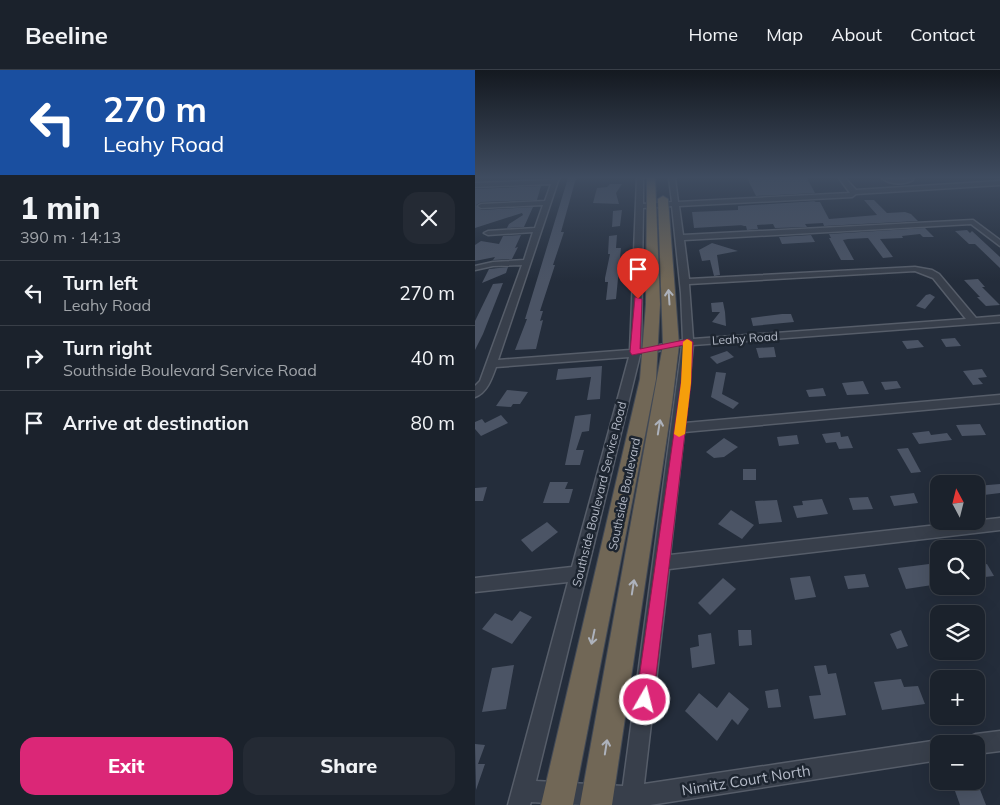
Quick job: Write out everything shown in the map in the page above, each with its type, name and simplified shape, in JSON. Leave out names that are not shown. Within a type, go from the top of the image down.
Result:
[{"type":"highway","name":"Southside Boulevard","points":[[597,800],[663,403],[657,212]]},
{"type":"highway","name":"Southside Boulevard","points":[[558,798],[634,447],[662,347]]},
{"type":"street","points":[[475,393],[485,382],[545,212]]},
{"type":"street","name":"Southside Boulevard Service Road","points":[[656,212],[637,336],[662,347]]},
{"type":"street","name":"Southside Boulevard Service Road","points":[[520,798],[580,572],[684,282],[678,238],[662,212]]},
{"type":"street","points":[[678,238],[973,222],[1000,244]]},
{"type":"street","points":[[488,233],[538,230]]},
{"type":"street","points":[[475,268],[493,264],[527,262]]},
{"type":"street","points":[[684,282],[915,269],[929,272],[936,276],[973,321]]},
{"type":"street","name":"Leahy Road","points":[[491,364],[662,347],[1000,319]]},
{"type":"street","name":"Southside Boulevard Service Road","points":[[631,801],[680,428],[662,347]]},
{"type":"street","points":[[680,428],[1000,399]]},
{"type":"street","points":[[663,563],[1000,524]]},
{"type":"street","points":[[475,585],[580,572]]},
{"type":"street","points":[[985,743],[1000,741]]},
{"type":"street","name":"Nimitz Court North","points":[[520,798],[631,801],[930,751]]},
{"type":"building","points":[[475,212],[531,212],[524,227],[507,228],[509,224],[523,215],[522,213],[475,228]]},
{"type":"building","points":[[558,212],[566,212],[561,232],[564,232],[540,311],[543,311],[540,321],[543,320],[536,349],[515,350],[527,319],[525,319]]},
{"type":"building","points":[[613,212],[622,212],[620,226],[612,227]]},
{"type":"building","points":[[692,212],[825,212],[829,219],[877,215],[875,212],[906,212],[911,214],[918,221],[824,226],[823,223],[805,224],[807,227],[775,228],[773,224],[757,225],[758,229],[747,230],[746,226],[741,226],[744,225],[694,228]]},
{"type":"building","points":[[925,228],[934,237],[923,237],[920,234],[902,236],[903,238],[880,239],[893,257],[883,258],[868,238],[848,239],[843,240],[854,260],[841,260],[829,238],[831,238],[829,234]]},
{"type":"building","points":[[967,230],[970,233],[972,231],[1000,257],[1000,268],[975,244],[969,244],[955,231]]},
{"type":"building","points":[[521,235],[512,259],[493,260],[495,257],[475,261],[475,245],[481,241],[499,244],[503,236]]},
{"type":"building","points":[[617,235],[616,248],[621,248],[616,299],[606,300],[608,282],[605,282],[605,278],[610,254],[608,254],[609,236]]},
{"type":"building","points":[[811,235],[815,242],[782,244],[779,237]]},
{"type":"building","points":[[712,243],[738,251],[717,255],[720,275],[714,276],[710,260],[702,261],[699,250]]},
{"type":"building","points":[[508,267],[506,273],[482,283],[489,269]]},
{"type":"building","points":[[978,279],[985,287],[982,287],[1000,305],[986,306],[964,280]]},
{"type":"building","points":[[503,283],[475,350],[475,321],[493,284]]},
{"type":"building","points":[[930,294],[935,297],[925,309],[916,306],[926,295]]},
{"type":"building","points":[[723,302],[726,326],[712,322],[720,312],[712,312],[711,303]]},
{"type":"building","points":[[791,314],[794,322],[753,326],[751,318]]},
{"type":"building","points":[[955,338],[961,346],[946,347],[941,339]]},
{"type":"building","points":[[918,340],[924,347],[907,349],[902,341]]},
{"type":"building","points":[[774,347],[776,357],[759,358],[756,348]]},
{"type":"building","points":[[727,351],[734,357],[717,364],[710,357]]},
{"type":"building","points":[[602,366],[600,399],[587,400],[591,377],[556,380],[558,369]]},
{"type":"building","points":[[982,369],[987,377],[978,378],[983,384],[973,385],[963,371]]},
{"type":"building","points":[[716,372],[726,373],[722,394],[739,403],[733,409],[711,397]]},
{"type":"building","points":[[863,381],[869,394],[847,395],[842,383]]},
{"type":"building","points":[[897,381],[901,388],[885,390],[881,382]]},
{"type":"building","points":[[823,388],[826,396],[809,397],[806,390]]},
{"type":"building","points":[[507,390],[528,392],[520,404],[513,404],[511,407],[496,406]]},
{"type":"building","points":[[591,414],[589,431],[582,432],[576,450],[584,450],[580,465],[565,465],[575,416]]},
{"type":"building","points":[[501,415],[508,423],[481,436],[475,429],[475,422],[482,419],[485,423]]},
{"type":"building","points":[[980,424],[986,435],[962,436],[956,425]]},
{"type":"building","points":[[929,431],[931,435],[947,433],[952,440],[919,444],[912,433]]},
{"type":"building","points":[[840,432],[841,437],[848,436],[853,448],[839,449],[836,442],[826,443],[822,434]]},
{"type":"building","points":[[797,435],[799,444],[779,446],[777,437]]},
{"type":"building","points":[[724,438],[738,447],[724,457],[714,458],[706,452]]},
{"type":"building","points":[[908,448],[921,472],[911,473],[897,449]]},
{"type":"building","points":[[743,469],[756,469],[756,480],[743,480]]},
{"type":"building","points":[[550,482],[568,482],[565,489],[573,489],[569,503],[543,503]]},
{"type":"building","points":[[1000,484],[1000,493],[985,495],[985,485]]},
{"type":"building","points":[[487,487],[483,501],[475,501],[475,488]]},
{"type":"building","points":[[914,493],[918,503],[894,506],[890,496]]},
{"type":"building","points":[[868,497],[873,509],[853,510],[849,498]]},
{"type":"building","points":[[822,499],[828,514],[797,518],[793,506],[803,505],[802,501]]},
{"type":"building","points":[[777,500],[782,522],[759,524],[755,501]]},
{"type":"building","points":[[731,510],[754,525],[742,539],[718,524]]},
{"type":"building","points":[[547,522],[558,532],[532,552],[521,540]]},
{"type":"building","points":[[929,564],[930,585],[906,589],[898,568]]},
{"type":"building","points":[[985,564],[987,564],[994,576],[985,577]]},
{"type":"building","points":[[865,574],[869,587],[848,589],[844,576]]},
{"type":"building","points":[[810,576],[816,597],[795,600],[790,578]]},
{"type":"building","points":[[723,578],[736,589],[710,615],[698,603]]},
{"type":"building","points":[[520,611],[532,617],[512,644],[482,629],[495,613],[512,621]]},
{"type":"building","points":[[738,630],[751,630],[752,645],[739,646]]},
{"type":"building","points":[[901,630],[908,646],[897,649],[890,634]]},
{"type":"building","points":[[711,633],[715,664],[692,668],[690,648],[699,646],[698,635]]},
{"type":"building","points":[[514,665],[506,709],[482,712],[492,668]]},
{"type":"building","points":[[826,665],[828,674],[836,673],[846,715],[814,719],[809,696],[821,695],[814,666]]},
{"type":"building","points":[[901,679],[904,687],[918,686],[925,704],[882,710],[874,682]]},
{"type":"building","points":[[778,689],[781,707],[768,708],[765,691]]},
{"type":"building","points":[[729,692],[749,709],[738,725],[732,719],[717,741],[685,711],[699,693],[717,708]]},
{"type":"building","points":[[475,744],[485,745],[478,764],[485,764],[476,790]]},
{"type":"building","points":[[980,790],[986,805],[960,805],[955,791]]},
{"type":"slow traffic","points":[[679,434],[686,383],[689,342],[687,342]]},
{"type":"route","points":[[638,299],[635,352],[689,342],[686,383],[645,700]]}]
